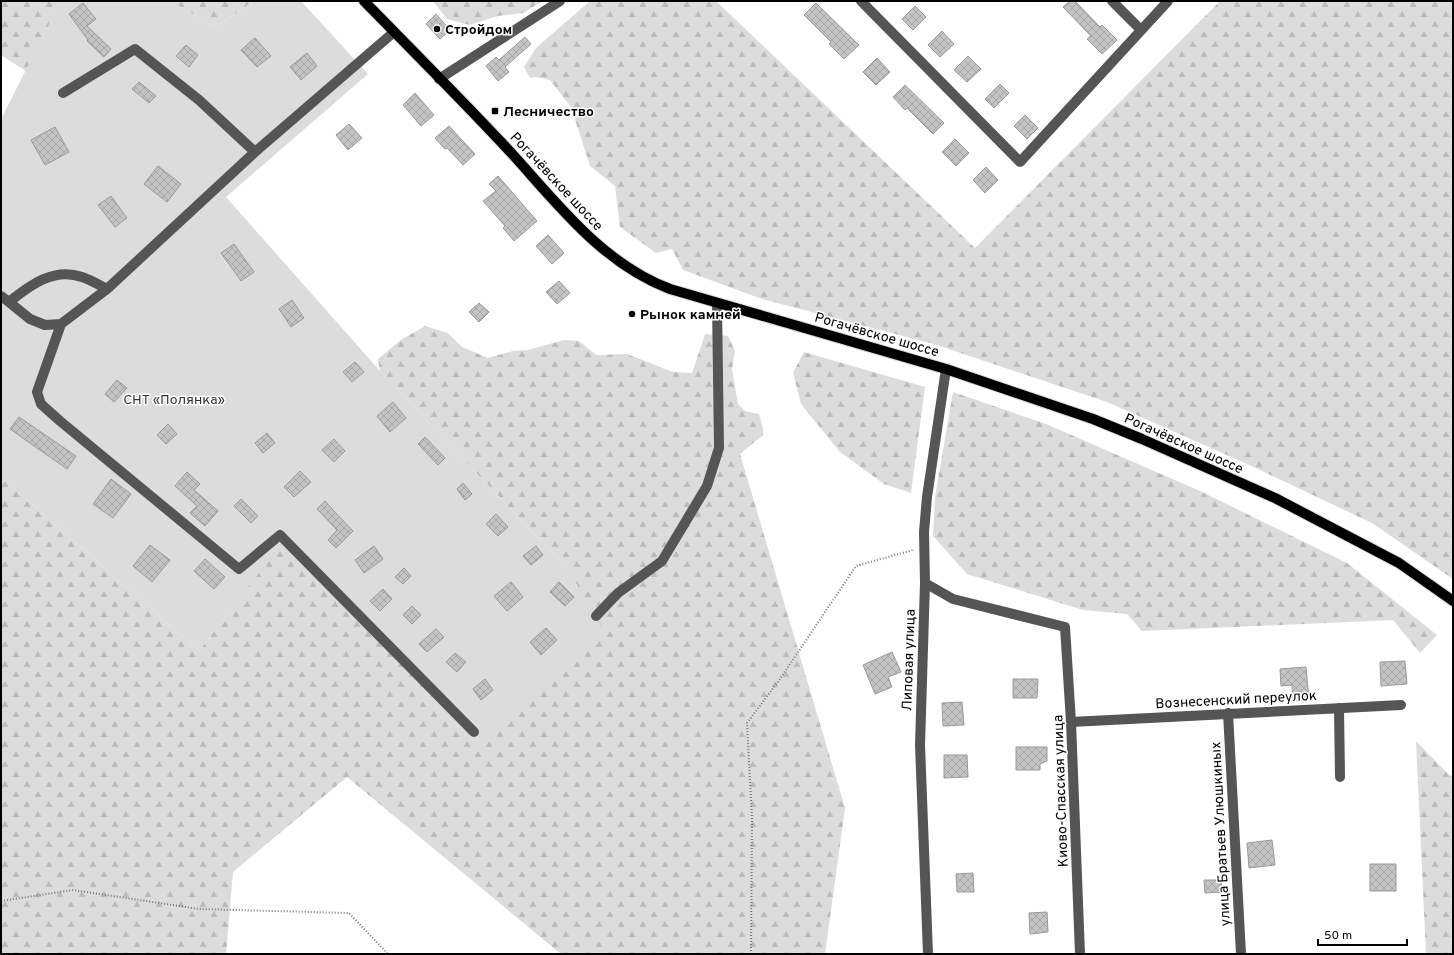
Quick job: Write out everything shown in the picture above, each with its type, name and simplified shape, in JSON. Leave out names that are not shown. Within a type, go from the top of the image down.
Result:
[{"type":"main road","name":"Рогачёвское шоссе","points":[[364,1],[502,143],[564,212],[619,262],[638,275],[658,285],[717,304],[946,369],[1093,419],[1275,498],[1399,563],[1453,601]]},
{"type":"street","points":[[439,79],[560,1]]},
{"type":"street","points":[[861,1],[1020,162],[1168,1]]},
{"type":"street","points":[[1112,1],[1141,30]]},
{"type":"street","points":[[394,32],[254,152],[107,289],[61,324],[37,392],[41,404],[60,421],[239,569],[280,534],[474,732]]},
{"type":"street","points":[[64,93],[135,49],[199,100],[254,152]]},
{"type":"street","points":[[61,324],[45,325],[30,319],[5,299],[45,278],[63,273],[82,276],[107,289]]},
{"type":"street","points":[[596,616],[618,593],[662,561],[707,486],[719,448],[717,304]]},
{"type":"street","name":"Липовая улица","points":[[928,954],[920,745],[925,583],[924,532],[927,497],[946,369]]},
{"type":"street","name":"Киово-Спасская улица","points":[[925,583],[953,599],[1065,627],[1071,722],[1080,954]]},
{"type":"street","name":"Вознесенский переулок","points":[[1071,722],[1401,705]]},
{"type":"street","points":[[1339,708],[1340,777]]},
{"type":"street","name":"улица Братьев Улюшкиных","points":[[1228,713],[1241,954]]},
{"type":"path","points":[[751,954],[752,818],[747,723],[780,679],[856,566],[924,547]]},
{"type":"path","points":[[1,901],[73,890],[199,909],[349,913],[388,954]]},
{"type":"green space","points":[[1,1],[61,1],[26,71],[1,55]]},
{"type":"green space","name":"СНТ «Полянка»","points":[[61,1],[172,1],[216,27],[254,1],[301,1],[368,74],[226,197],[380,371],[569,571],[602,627],[477,742],[283,542],[199,651],[1,477],[1,119]]},
{"type":"green space","points":[[172,1],[254,1],[216,27]]},
{"type":"green space","points":[[433,1],[543,1],[523,13],[498,16],[469,25],[447,19]]},
{"type":"green space","points":[[590,1],[716,1],[975,248],[1220,1],[1453,1],[1453,579],[1372,523],[1247,464],[1107,402],[937,345],[762,299],[683,270],[672,249],[656,253],[620,227],[615,186],[590,166],[571,107],[550,80],[535,77],[530,78],[524,67],[536,48]]},
{"type":"green space","points":[[425,326],[448,333],[462,347],[488,358],[513,351],[528,350],[564,340],[579,341],[596,355],[627,354],[673,372],[692,373],[705,334],[728,336],[735,351],[732,369],[738,404],[745,411],[759,414],[763,428],[763,435],[740,454],[845,808],[825,954],[561,954],[347,777],[233,872],[226,954],[1,954],[1,477],[199,651],[282,542],[569,571],[380,371],[378,359],[401,340]]},
{"type":"green space","points":[[804,352],[925,387],[911,493],[884,484],[840,452],[801,404],[793,373]]},
{"type":"green space","points":[[953,392],[1046,424],[1200,491],[1347,563],[1437,635],[1420,653],[1393,620],[1142,631],[1127,614],[1083,610],[967,574],[933,536],[935,497]]},
{"type":"green space","points":[[1416,741],[1450,776],[1453,774],[1453,954],[1426,954]]},
{"type":"building","points":[[1070,1],[1075,1],[1100,27],[1102,25],[1117,40],[1102,54],[1087,39],[1091,36],[1063,7]]},
{"type":"building","points":[[83,3],[96,19],[87,26],[111,49],[104,57],[87,41],[88,40],[69,14]]},
{"type":"building","points":[[816,3],[859,45],[844,59],[829,44],[831,42],[804,15]]},
{"type":"building","points":[[915,6],[926,17],[913,30],[902,19]]},
{"type":"building","points":[[436,14],[450,30],[440,39],[426,24]]},
{"type":"building","points":[[942,31],[954,44],[940,57],[928,45]]},
{"type":"building","points":[[525,37],[531,44],[505,67],[509,72],[498,81],[486,66],[496,57],[499,60]]},
{"type":"building","points":[[255,38],[271,56],[257,67],[241,50]]},
{"type":"building","points":[[186,45],[198,55],[189,67],[176,56]]},
{"type":"building","points":[[307,53],[317,66],[301,80],[290,67]]},
{"type":"building","points":[[968,56],[981,69],[967,82],[954,70]]},
{"type":"building","points":[[877,58],[890,72],[876,85],[863,72]]},
{"type":"building","points":[[139,82],[156,96],[149,103],[132,89]]},
{"type":"building","points":[[1000,84],[1009,93],[994,108],[985,99]]},
{"type":"building","points":[[905,85],[944,123],[933,134],[907,108],[905,110],[893,97]]},
{"type":"building","points":[[415,93],[434,115],[421,126],[403,105]]},
{"type":"building","points":[[1025,115],[1038,128],[1027,139],[1014,126]]},
{"type":"building","points":[[349,124],[362,138],[348,150],[336,135]]},
{"type":"building","points":[[449,126],[475,154],[463,165],[435,138]]},
{"type":"building","points":[[55,127],[69,152],[45,165],[31,140]]},
{"type":"building","points":[[955,139],[969,153],[956,166],[942,152]]},
{"type":"building","points":[[158,166],[181,184],[167,202],[144,184]]},
{"type":"building","points":[[986,167],[998,180],[985,193],[973,180]]},
{"type":"building","points":[[498,176],[537,221],[514,241],[503,228],[505,226],[483,201],[496,191],[489,184]]},
{"type":"building","points":[[111,196],[127,218],[115,227],[98,205]]},
{"type":"building","points":[[548,235],[564,253],[552,264],[536,246]]},
{"type":"building","points":[[234,244],[254,272],[241,281],[221,253]]},
{"type":"building","points":[[559,281],[570,293],[557,304],[546,292]]},
{"type":"building","points":[[292,300],[304,318],[291,327],[279,309]]},
{"type":"building","points":[[479,303],[489,312],[479,322],[469,312]]},
{"type":"building","points":[[355,362],[364,372],[352,382],[343,372]]},
{"type":"building","points":[[117,380],[127,388],[114,402],[105,394]]},
{"type":"building","points":[[393,402],[406,418],[390,432],[377,416]]},
{"type":"building","points":[[19,417],[76,456],[67,469],[10,429]]},
{"type":"building","points":[[168,424],[177,434],[166,444],[157,435]]},
{"type":"building","points":[[267,433],[275,443],[263,453],[255,443]]},
{"type":"building","points":[[425,437],[445,458],[438,465],[418,444]]},
{"type":"building","points":[[334,439],[345,451],[334,462],[322,450]]},
{"type":"building","points":[[300,471],[311,482],[294,497],[284,487]]},
{"type":"building","points":[[187,472],[200,484],[194,490],[218,511],[205,526],[190,513],[197,506],[175,486]]},
{"type":"building","points":[[111,479],[131,494],[113,518],[93,504]]},
{"type":"building","points":[[463,483],[472,494],[465,500],[457,489]]},
{"type":"building","points":[[241,499],[258,516],[251,523],[234,506]]},
{"type":"building","points":[[325,501],[353,531],[336,548],[328,540],[337,530],[317,509]]},
{"type":"building","points":[[496,514],[508,527],[498,536],[486,524]]},
{"type":"building","points":[[150,545],[170,560],[152,582],[133,566]]},
{"type":"building","points":[[374,546],[383,559],[364,573],[355,560]]},
{"type":"building","points":[[536,546],[543,555],[531,565],[523,556]]},
{"type":"building","points":[[205,559],[225,577],[214,589],[194,571]]},
{"type":"building","points":[[404,568],[411,576],[403,584],[395,577]]},
{"type":"building","points":[[511,582],[523,597],[507,611],[494,596]]},
{"type":"building","points":[[559,582],[574,597],[565,606],[550,592]]},
{"type":"building","points":[[383,589],[392,599],[380,611],[370,601]]},
{"type":"building","points":[[412,606],[421,615],[412,624],[403,615]]},
{"type":"building","points":[[546,628],[557,640],[541,655],[530,642]]},
{"type":"building","points":[[436,629],[444,637],[427,652],[419,644]]},
{"type":"building","points":[[892,652],[901,672],[888,677],[892,687],[875,694],[863,665]]},
{"type":"building","points":[[455,653],[466,662],[457,672],[446,662]]},
{"type":"building","points":[[1405,661],[1407,684],[1381,686],[1380,662]]},
{"type":"building","points":[[1306,667],[1309,700],[1293,701],[1292,685],[1281,686],[1280,669]]},
{"type":"building","points":[[485,679],[493,690],[481,700],[473,689]]},
{"type":"building","points":[[1013,679],[1038,679],[1037,698],[1013,698]]},
{"type":"building","points":[[962,702],[964,725],[943,726],[942,703]]},
{"type":"building","points":[[1016,747],[1047,747],[1047,761],[1040,764],[1040,770],[1016,770]]},
{"type":"building","points":[[944,755],[967,755],[968,777],[944,778]]},
{"type":"building","points":[[1272,840],[1275,865],[1249,868],[1247,843]]},
{"type":"building","points":[[1370,864],[1396,864],[1396,891],[1370,891]]},
{"type":"building","points":[[973,873],[974,892],[957,892],[956,874]]},
{"type":"building","points":[[1204,880],[1221,880],[1222,892],[1205,893]]},
{"type":"building","points":[[1047,912],[1048,932],[1030,934],[1029,913]]},
{"type":"place","name":"Стройдом","points":[[437,29]]},
{"type":"place","name":"Лесничество","points":[[495,111]]},
{"type":"place","name":"Рынок камней","points":[[632,314]]}]
